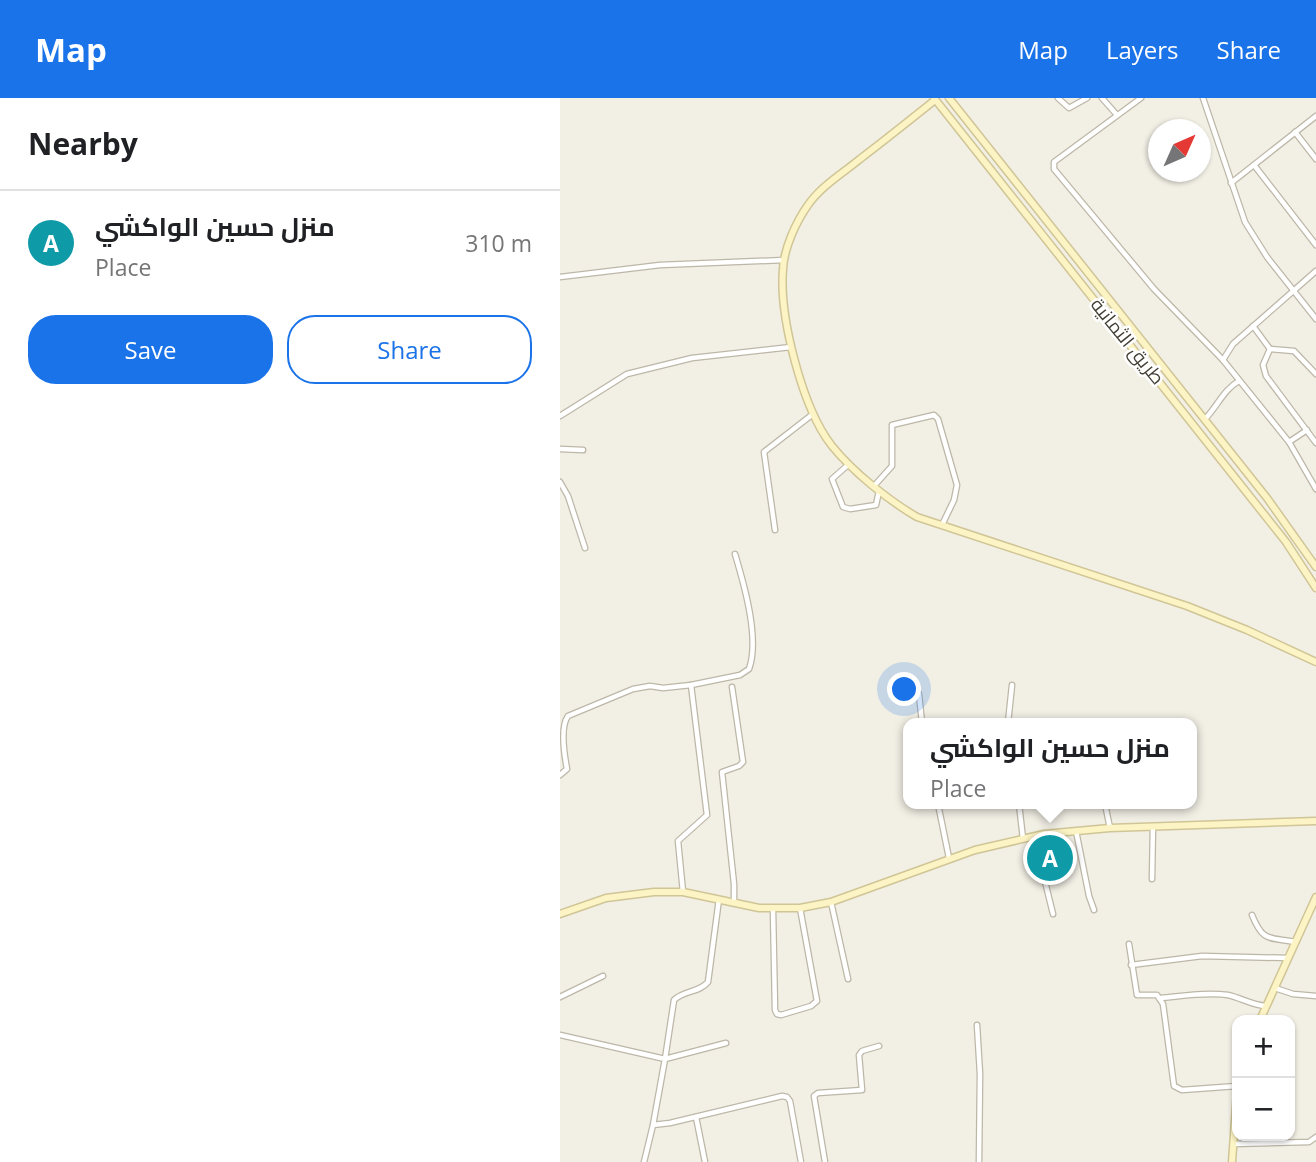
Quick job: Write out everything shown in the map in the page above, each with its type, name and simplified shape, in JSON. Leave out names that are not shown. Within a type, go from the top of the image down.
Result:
[{"type":"street","points":[[949,98],[1267,498],[1316,567]]},
{"type":"street","points":[[1058,98],[1069,108],[1087,98]]},
{"type":"street","points":[[1102,98],[1116,115]]},
{"type":"street","points":[[1141,98],[1054,162],[1054,169],[1154,289],[1223,360],[1289,442],[1316,489]]},
{"type":"street","points":[[1203,98],[1249,229],[1267,257],[1316,318]]},
{"type":"street","points":[[934,99],[813,198],[797,225],[784,260],[783,275],[792,347],[813,414],[832,446],[877,488],[908,512],[942,526],[1187,606],[1316,662]]},
{"type":"street","name":"طريق الثمانية","points":[[934,99],[1286,542],[1316,588]]},
{"type":"street","points":[[1231,183],[1316,116]]},
{"type":"street","points":[[1296,132],[1316,159]]},
{"type":"street","points":[[1254,165],[1316,245]]},
{"type":"street","points":[[560,277],[660,265],[784,260]]},
{"type":"street","points":[[1223,360],[1231,346],[1316,271]]},
{"type":"street","points":[[1253,326],[1270,349],[1294,351],[1316,374]]},
{"type":"street","points":[[560,415],[609,384],[644,369],[692,358],[792,347]]},
{"type":"street","points":[[1270,349],[1263,365],[1266,376],[1316,443]]},
{"type":"street","points":[[1205,419],[1226,391],[1239,381]]},
{"type":"street","points":[[775,530],[764,452],[813,414]]},
{"type":"street","points":[[849,463],[832,479],[843,508],[876,505],[877,488],[892,466],[892,425],[934,415],[938,419],[957,485],[954,500],[942,526]]},
{"type":"street","points":[[1289,442],[1307,430]]},
{"type":"street","points":[[560,449],[583,450]]},
{"type":"street","points":[[560,482],[568,496],[585,548]]},
{"type":"street","points":[[560,775],[567,769],[560,730],[561,723],[568,716],[643,687],[691,685],[747,672],[751,666],[749,613],[736,554]]},
{"type":"street","points":[[683,892],[679,839],[706,815],[691,685]]},
{"type":"street","points":[[1009,718],[1012,685]]},
{"type":"street","points":[[732,687],[743,762],[722,772],[734,903]]},
{"type":"street","points":[[919,694],[921,718]]},
{"type":"street","points":[[940,809],[949,858]]},
{"type":"street","points":[[1019,809],[1023,839]]},
{"type":"street","points":[[1106,809],[1110,828]]},
{"type":"street","points":[[560,914],[592,902],[654,892],[683,892],[774,910],[800,908],[831,902],[949,858],[1034,836],[1110,828],[1316,821]]},
{"type":"street","points":[[1153,826],[1153,879]]},
{"type":"street","points":[[1076,831],[1094,910]]},
{"type":"street","points":[[1034,836],[1053,914]]},
{"type":"street","points":[[1262,1015],[1316,897]]},
{"type":"street","points":[[644,1162],[653,1125],[674,1000],[678,996],[702,988],[708,982],[719,900]]},
{"type":"street","points":[[831,902],[848,979]]},
{"type":"street","points":[[774,910],[775,1010],[781,1015],[811,1006],[817,1000],[800,908]]},
{"type":"street","points":[[1252,915],[1258,930],[1265,937],[1296,942]]},
{"type":"street","points":[[1129,944],[1137,995],[1157,995],[1160,998],[1204,994],[1231,996],[1254,1005],[1266,1006]]},
{"type":"street","points":[[1131,965],[1202,956],[1288,958]]},
{"type":"street","points":[[560,997],[603,976]]},
{"type":"street","points":[[1275,988],[1293,995],[1316,996]]},
{"type":"street","points":[[1160,998],[1174,1086],[1182,1090],[1232,1086]]},
{"type":"street","points":[[977,1025],[980,1074],[979,1162]]},
{"type":"street","points":[[560,1035],[665,1059],[726,1043]]},
{"type":"street","points":[[825,1162],[814,1096],[818,1093],[862,1090],[859,1055],[862,1051],[879,1046]]},
{"type":"street","points":[[653,1125],[787,1097],[801,1162]]},
{"type":"street","points":[[696,1117],[705,1162]]},
{"type":"street","points":[[1233,1144],[1309,1142],[1316,1137]]},
{"type":"street","points":[[1232,1162],[1233,1141]]},
{"type":"place","name":"منزل حسين الواكشي","points":[[1050,858]]}]
